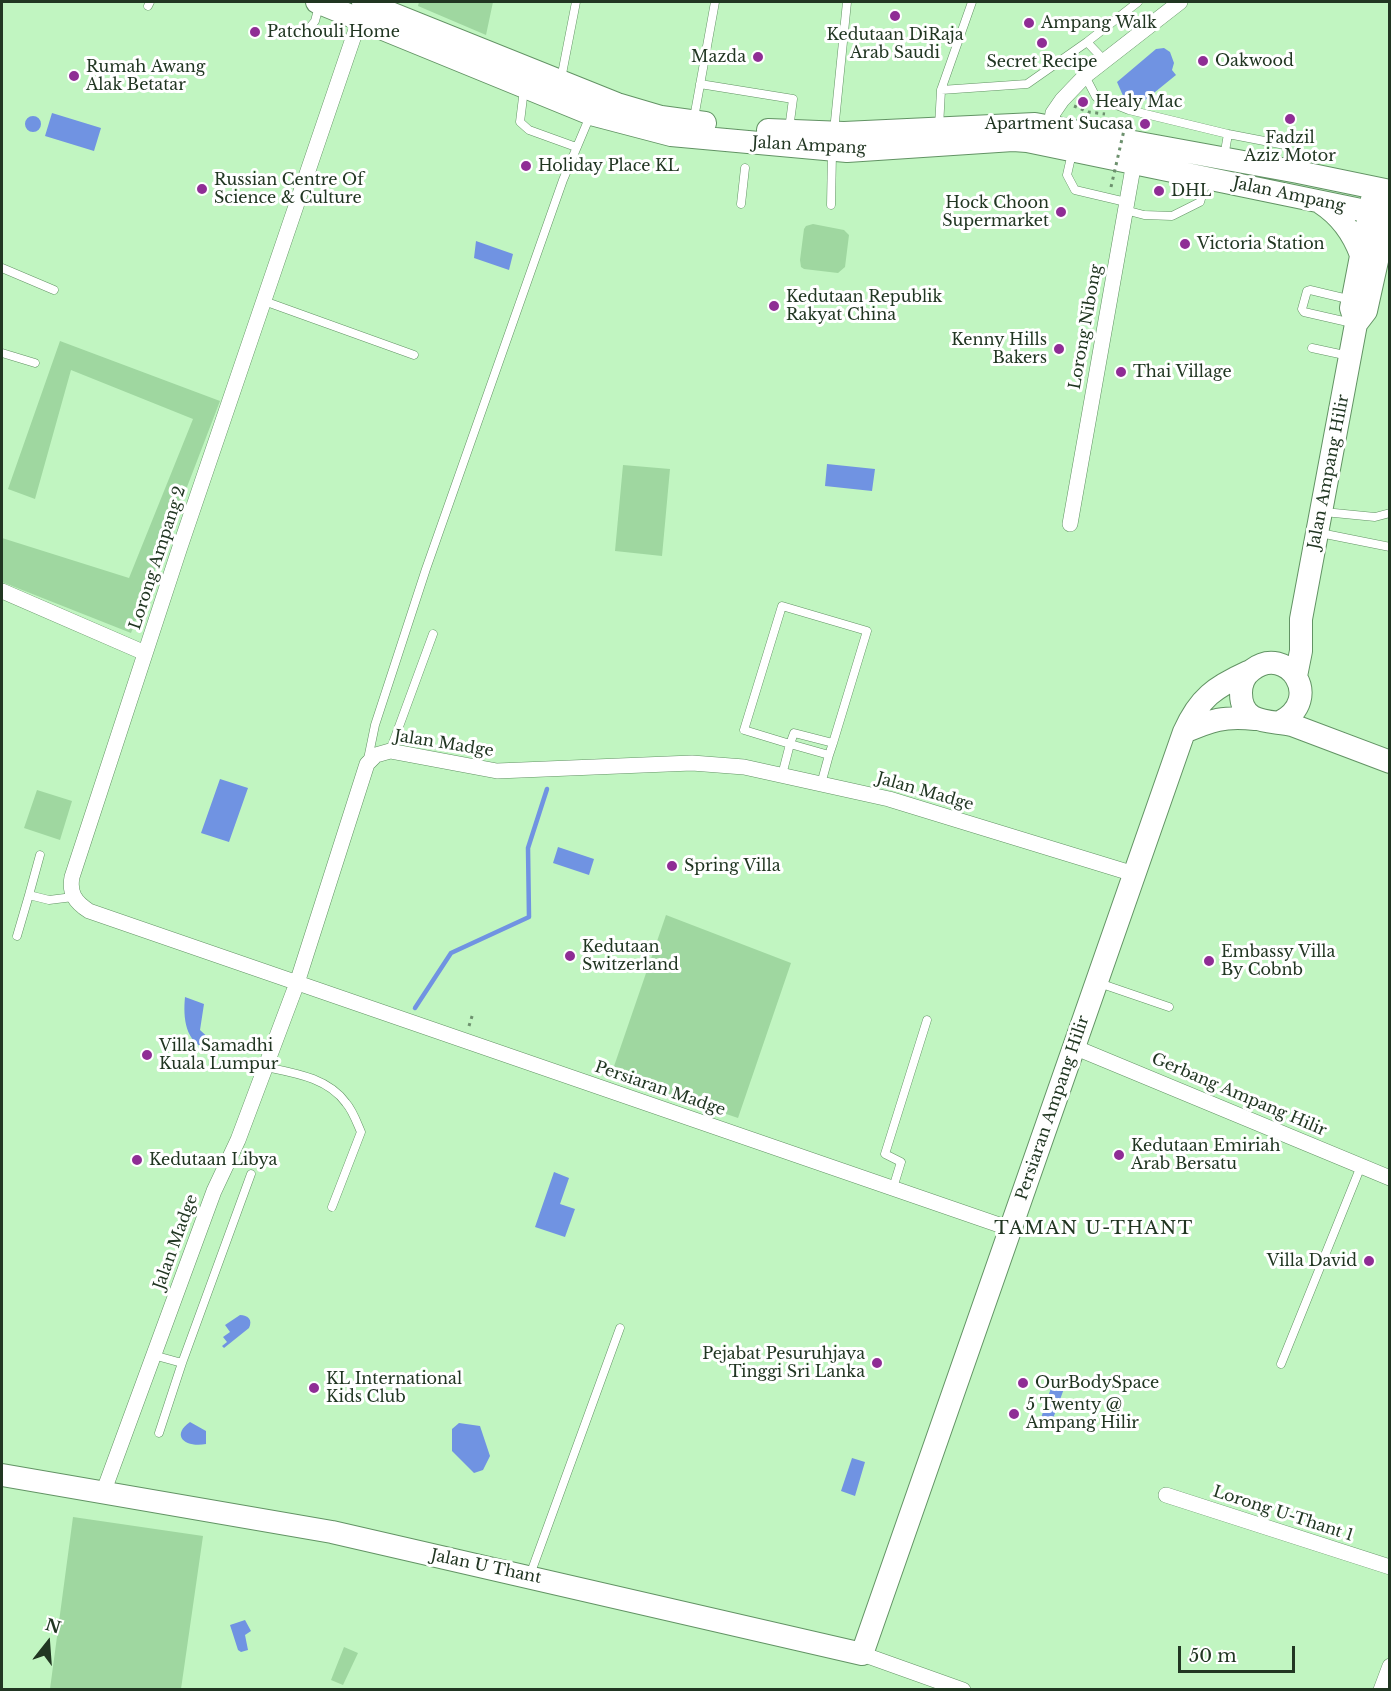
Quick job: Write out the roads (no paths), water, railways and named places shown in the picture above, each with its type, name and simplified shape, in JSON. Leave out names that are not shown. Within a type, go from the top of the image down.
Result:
[{"type":"street","name":"Jalan Ampang","points":[[319,2],[358,8],[636,110],[661,117],[789,131],[833,141],[847,151],[1013,140],[1134,162],[1315,200],[1383,204]]},
{"type":"street","points":[[1051,126],[1053,113],[1085,76],[1173,4]]},
{"type":"street","name":"Jalan Ampang","points":[[358,8],[524,86],[591,114],[671,135],[833,141],[939,128],[1024,124],[1051,126],[1224,158],[1383,204]]},
{"type":"street","name":"Lorong Ampang 2","points":[[73,897],[70,886],[72,877],[145,652],[264,301],[358,8]]},
{"type":"street","name":"Lorong Nibong","points":[[1070,524],[1134,162]]},
{"type":"street","points":[[1315,200],[1338,216],[1355,239],[1376,251]]},
{"type":"street","name":"Jalan Ampang Hilir","points":[[1296,676],[1301,651],[1301,619],[1356,324],[1351,308],[1360,302],[1376,251],[1383,204]]},
{"type":"street","points":[[2,591],[145,652]]},
{"type":"street","name":"Jalan Ampang Hilir","points":[[1272,663],[1286,649],[1301,619]]},
{"type":"street","points":[[1184,732],[1220,718],[1255,719],[1272,723],[1288,716],[1300,703],[1301,694],[1300,684],[1290,669],[1272,663],[1264,664],[1248,672],[1243,680],[1240,697],[1248,713],[1255,719]]},
{"type":"street","name":"Persiaran Ampang Hilir","points":[[862,1654],[1184,732],[1192,714],[1202,701],[1220,686],[1248,672]]},
{"type":"street","points":[[1288,716],[1314,733],[1389,762]]},
{"type":"street","name":"Jalan Madge","points":[[104,1493],[214,1191],[238,1140],[297,983],[367,765],[376,755],[390,751],[497,771],[692,763],[744,767],[889,799],[1134,874]]},
{"type":"street","points":[[73,897],[88,911],[297,983]]},
{"type":"street","name":"Persiaran Madge","points":[[297,983],[1011,1229]]},
{"type":"street","name":"Gerbang Ampang Hilir","points":[[1074,1047],[1389,1178]]},
{"type":"street","name":"Jalan U Thant","points":[[2,1475],[332,1532],[530,1576],[862,1654],[963,1689]]},
{"type":"street","name":"Lorong U-Thant 1","points":[[1166,1495],[1389,1567]]},
{"type":"street","points":[[1382,1689],[1389,1666]]},
{"type":"lane","points":[[307,31],[315,21],[319,2]]},
{"type":"lane","points":[[560,81],[576,2]]},
{"type":"lane","points":[[694,122],[715,2]]},
{"type":"lane","points":[[831,205],[833,141],[847,2]]},
{"type":"lane","points":[[939,128],[941,90],[972,2]]},
{"type":"lane","points":[[941,90],[1027,84],[1087,42],[1138,2]]},
{"type":"lane","points":[[1087,42],[1104,60]]},
{"type":"lane","points":[[1085,76],[1096,97],[1129,110],[1228,135],[1285,144]]},
{"type":"lane","points":[[700,84],[793,99],[789,131]]},
{"type":"lane","points":[[524,86],[520,122],[529,130],[576,147]]},
{"type":"lane","points":[[367,765],[375,725],[426,569],[576,147],[591,114]]},
{"type":"lane","points":[[1224,158],[1228,135]]},
{"type":"lane","points":[[1073,150],[1067,175],[1075,190],[1125,206],[1144,215],[1172,216],[1200,202],[1207,178]]},
{"type":"lane","points":[[741,204],[744,168]]},
{"type":"lane","points":[[2,268],[54,290]]},
{"type":"lane","points":[[1356,324],[1304,312],[1302,309],[1306,291],[1310,290],[1360,302]]},
{"type":"lane","points":[[264,301],[414,355]]},
{"type":"lane","points":[[1312,348],[1350,356]]},
{"type":"lane","points":[[2,353],[35,363]]},
{"type":"lane","points":[[1320,522],[1389,513]]},
{"type":"lane","points":[[1320,522],[1389,547]]},
{"type":"lane","points":[[821,784],[867,631],[782,606],[744,730],[829,755]]},
{"type":"lane","points":[[390,751],[433,634]]},
{"type":"lane","points":[[782,775],[794,732],[833,743]]},
{"type":"lane","points":[[17,936],[40,855]]},
{"type":"lane","points":[[30,895],[49,900],[73,897]]},
{"type":"lane","points":[[1097,982],[1169,1007]]},
{"type":"lane","points":[[893,1188],[901,1162],[885,1154],[927,1020]]},
{"type":"lane","points":[[266,1067],[326,1084],[346,1103],[361,1132],[332,1207]]},
{"type":"lane","points":[[1281,1364],[1361,1166]]},
{"type":"lane","points":[[159,1433],[251,1174]]},
{"type":"lane","points":[[530,1576],[620,1328]]},
{"type":"lane","points":[[153,1355],[182,1363]]},
{"type":"water","points":[[1164,48],[1170,52],[1174,63],[1172,70],[1176,75],[1144,101],[1124,98],[1117,82],[1156,49]]},
{"type":"water","points":[[52,113],[101,128],[94,151],[45,136]]},
{"type":"water","points":[[30,116],[36,116],[41,124],[39,130],[30,132],[25,127],[25,121]]},
{"type":"water","points":[[476,241],[513,254],[509,270],[474,258]]},
{"type":"water","points":[[827,464],[875,469],[872,491],[825,486]]},
{"type":"water","points":[[220,779],[248,788],[229,842],[201,833]]},
{"type":"water","points":[[558,847],[594,859],[589,875],[553,863]]},
{"type":"water","points":[[185,997],[204,1004],[200,1030],[212,1041],[208,1050],[194,1041],[190,1035],[185,1021]]},
{"type":"water","points":[[554,1172],[569,1178],[560,1204],[575,1209],[565,1237],[535,1227]]},
{"type":"water","points":[[240,1315],[249,1318],[249,1328],[224,1348],[222,1346],[227,1342],[223,1337],[230,1332],[225,1325]]},
{"type":"water","points":[[1053,1382],[1065,1386],[1051,1424],[1040,1421]]},
{"type":"water","points":[[190,1422],[206,1431],[206,1444],[192,1444],[183,1440],[181,1432]]},
{"type":"water","points":[[459,1423],[480,1426],[490,1456],[483,1470],[474,1473],[452,1451],[452,1429]]},
{"type":"water","points":[[852,1458],[865,1462],[855,1496],[841,1491]]},
{"type":"water","points":[[245,1620],[251,1631],[245,1635],[248,1650],[241,1652],[238,1650],[230,1625]]},
{"type":"waterway","points":[[415,1008],[451,953],[529,917],[528,848],[547,789]]},
{"type":"place","name":"Kedutaan DiRaja Arab Saudi","points":[[895,16]]},
{"type":"place","name":"Ampang Walk","points":[[1029,23]]},
{"type":"place","name":"Patchouli Home","points":[[255,32]]},
{"type":"place","name":"Secret Recipe","points":[[1042,43]]},
{"type":"place","name":"Mazda","points":[[758,57]]},
{"type":"place","name":"Oakwood","points":[[1203,61]]},
{"type":"place","name":"Rumah Awang Alak Betatar","points":[[74,76]]},
{"type":"place","name":"Healy Mac","points":[[1083,102]]},
{"type":"place","name":"Fadzil Aziz Motor","points":[[1290,119]]},
{"type":"place","name":"Apartment Sucasa","points":[[1145,124]]},
{"type":"place","name":"Holiday Place KL","points":[[526,166]]},
{"type":"place","name":"Russian Centre Of Science & Culture","points":[[202,189]]},
{"type":"place","name":"DHL","points":[[1159,191]]},
{"type":"place","name":"Hock Choon Supermarket","points":[[1061,212]]},
{"type":"place","name":"Victoria Station","points":[[1185,244]]},
{"type":"place","name":"Kedutaan Republik Rakyat China","points":[[774,306]]},
{"type":"place","name":"Kenny Hills Bakers","points":[[1059,349]]},
{"type":"place","name":"Thai Village","points":[[1121,372]]},
{"type":"place","name":"Spring Villa","points":[[672,866]]},
{"type":"place","name":"Kedutaan Switzerland","points":[[570,956]]},
{"type":"place","name":"Embassy Villa By Cobnb","points":[[1209,961]]},
{"type":"place","name":"Villa Samadhi Kuala Lumpur","points":[[147,1055]]},
{"type":"place","name":"Kedutaan Emiriah Arab Bersatu","points":[[1119,1155]]},
{"type":"place","name":"Kedutaan Libya","points":[[137,1160]]},
{"type":"place","name":"Villa David","points":[[1369,1261]]},
{"type":"place","name":"Pejabat Pesuruhjaya Tinggi Sri Lanka","points":[[877,1363]]},
{"type":"place","name":"OurBodySpace","points":[[1023,1383]]},
{"type":"place","name":"KL International Kids Club","points":[[314,1388]]},
{"type":"place","name":"5 Twenty @ Ampang Hilir","points":[[1014,1414]]},
{"type":"district","name":"TAMAN U-THANT","points":[[1094,1229]]}]
